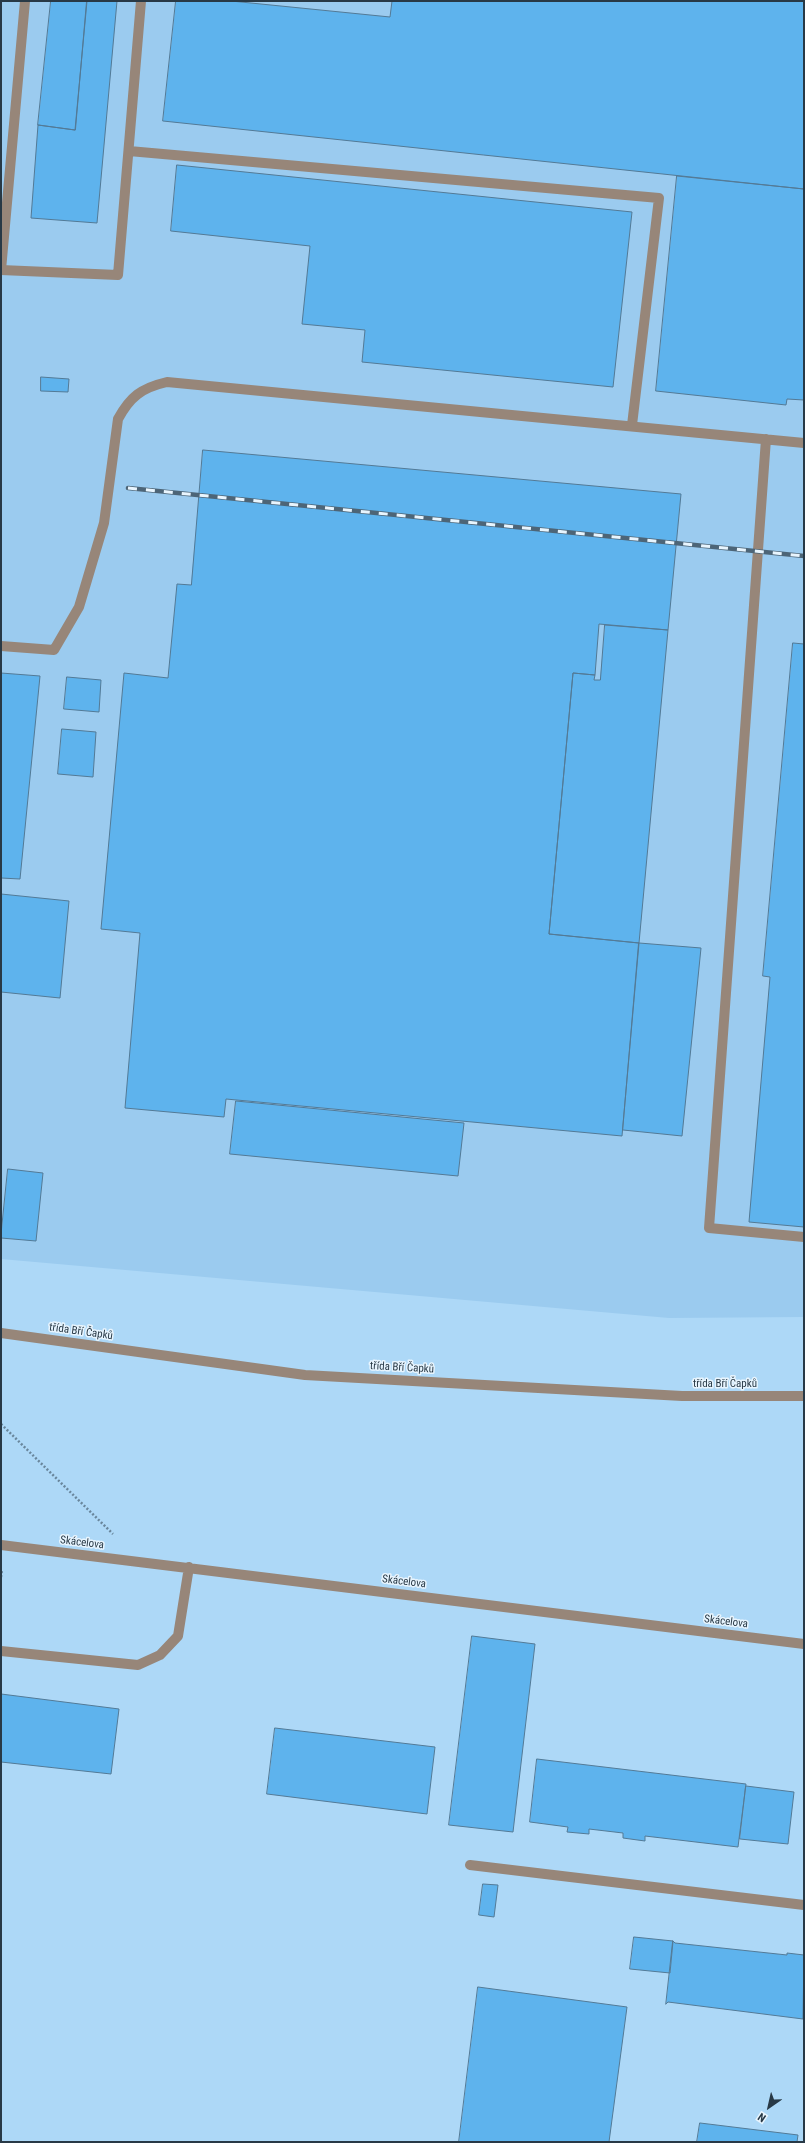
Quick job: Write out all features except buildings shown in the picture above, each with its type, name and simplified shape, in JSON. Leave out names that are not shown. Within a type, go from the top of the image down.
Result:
[{"type":"street","points":[[25,1],[1,270],[118,276],[141,1]]},
{"type":"street","points":[[128,151],[659,198],[632,426]]},
{"type":"street","points":[[1,646],[54,650],[79,607],[104,523],[118,419],[125,405],[138,393],[150,386],[167,382],[804,443]]},
{"type":"street","points":[[766,439],[709,1228],[804,1237]]},
{"type":"street","name":"třída Bří Čapků","points":[[1,1334],[306,1375],[682,1396],[804,1396]]},
{"type":"street","name":"Skácelova","points":[[1,1545],[190,1567],[804,1644]]},
{"type":"street","points":[[1,1651],[138,1665],[160,1655],[178,1636],[190,1567]]},
{"type":"street","points":[[470,1864],[804,1905]]},
{"type":"path","points":[[1,1424],[140,1561]]},
{"type":"shaded area","points":[[1,1],[804,1],[804,1317],[669,1318],[1,1259]]},
{"type":"railway","points":[[128,488],[804,556]]}]
